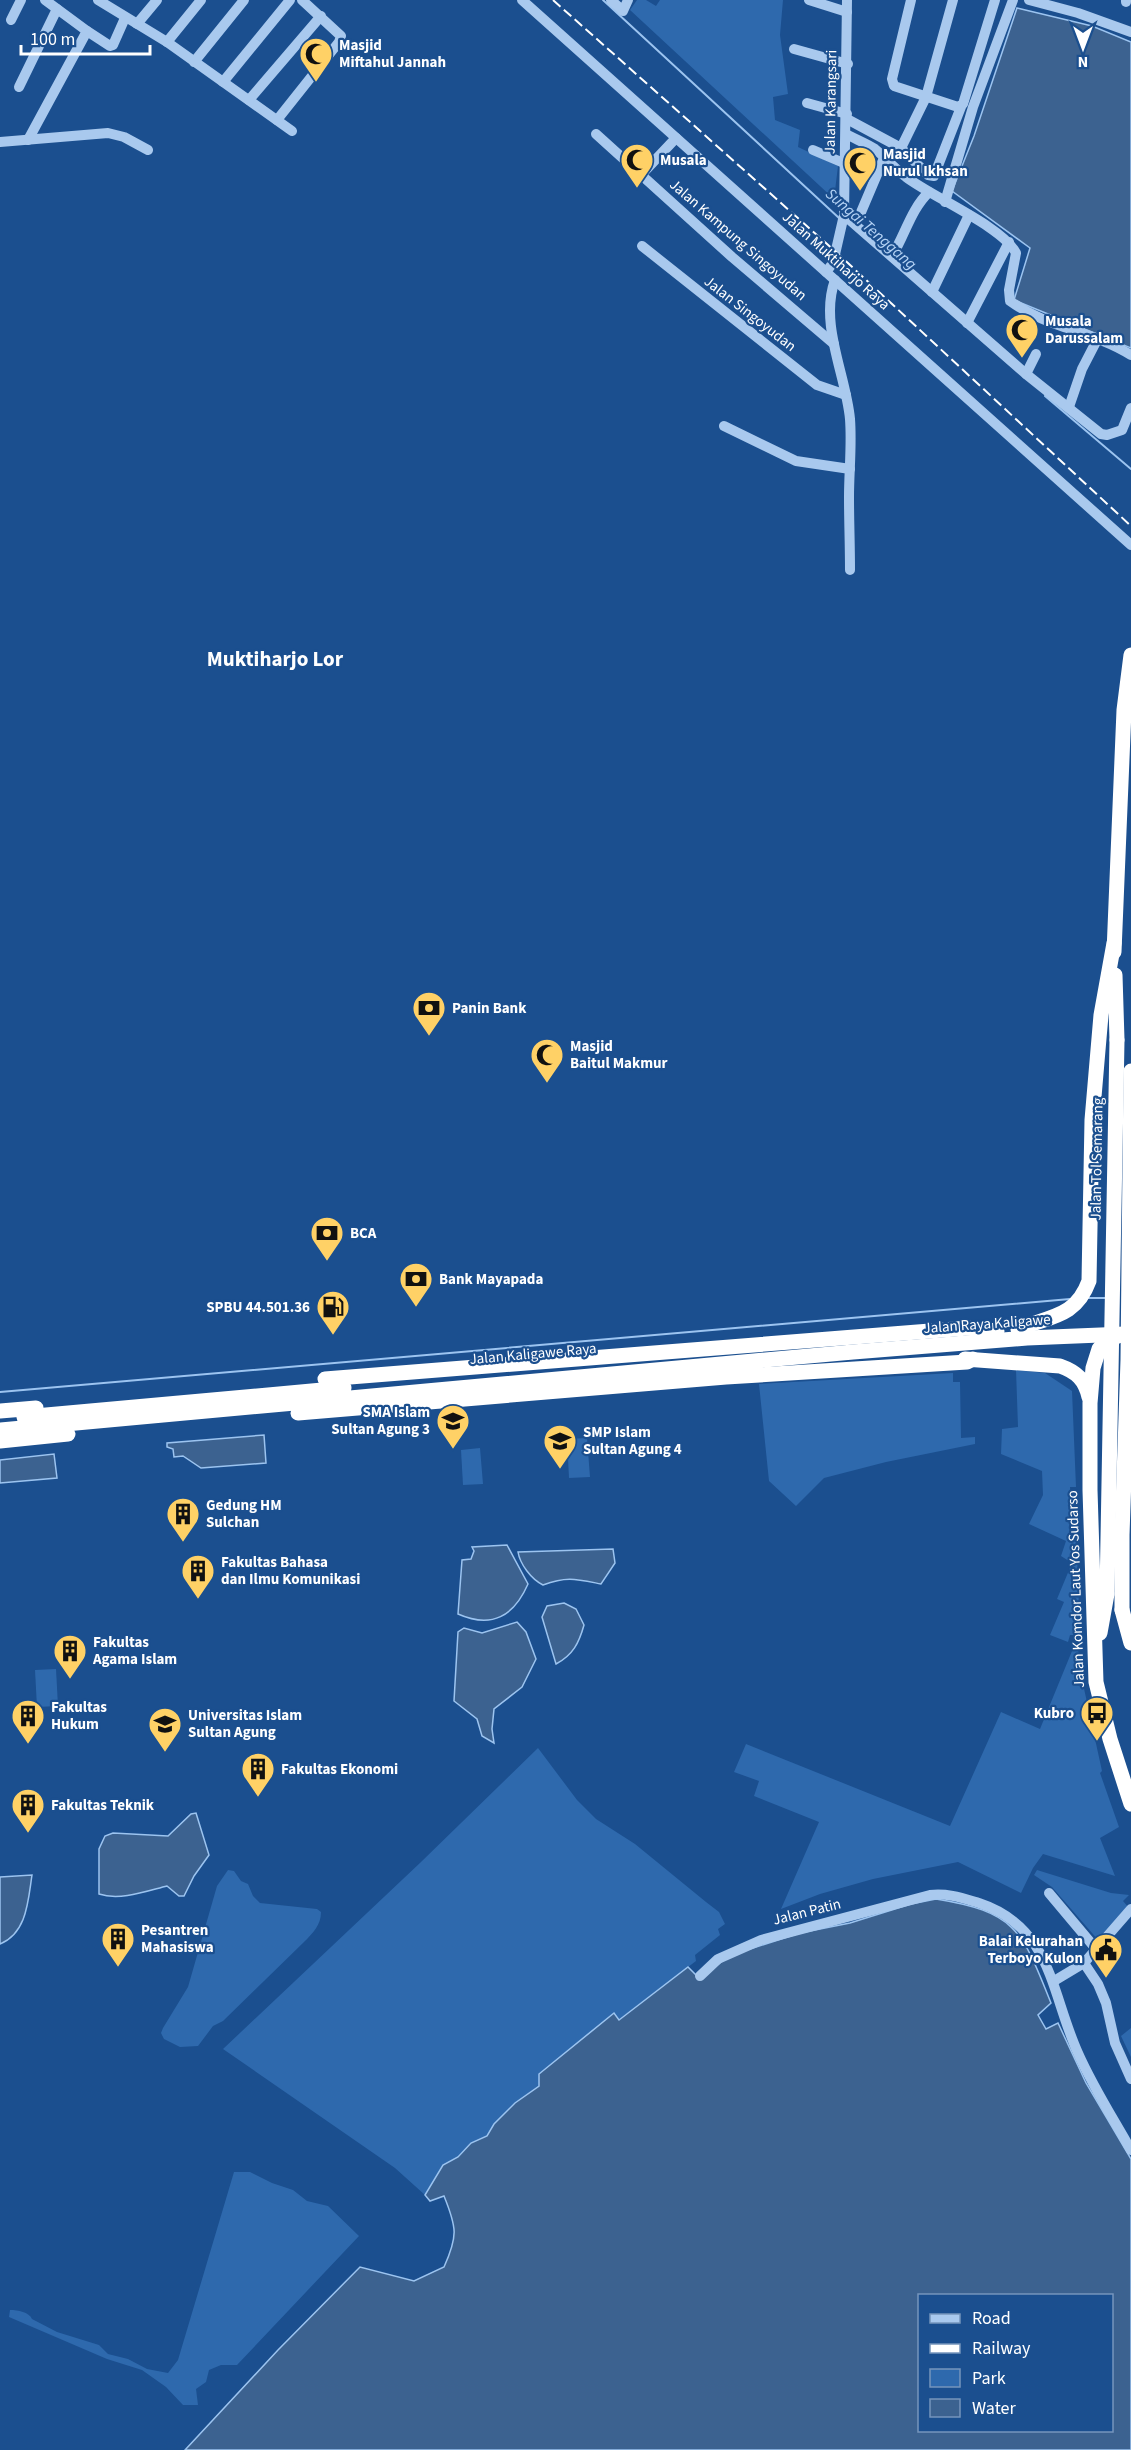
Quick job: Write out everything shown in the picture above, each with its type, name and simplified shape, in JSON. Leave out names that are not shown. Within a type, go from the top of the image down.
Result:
[{"type":"highway","name":"Jalan Tol Semarang","points":[[1094,1662],[1107,1594],[1117,1040],[1114,943],[1124,710],[1131,655]]},
{"type":"highway","points":[[1068,1318],[1087,1287],[1089,1273],[1093,1109],[1101,1015],[1114,943]]},
{"type":"highway","points":[[1131,1071],[1128,1360],[1122,1535],[1122,1610],[1131,1642]]},
{"type":"highway","name":"Jalan Kaligawe Raya","points":[[0,1430],[1018,1329],[1068,1318],[1129,1333]]},
{"type":"highway","points":[[0,1411],[514,1363],[969,1328],[997,1331]]},
{"type":"highway","name":"Jalan Raya Kaligawe","points":[[853,1352],[1027,1338],[1129,1333]]},
{"type":"highway","name":"Jalan Komdor Laut Yos Sudarso","points":[[1129,1333],[1106,1341],[1099,1349],[1093,1368],[1090,1403],[1090,1490],[1094,1662],[1104,1717],[1131,1804]]},
{"type":"highway","points":[[853,1352],[1049,1364],[1070,1369],[1084,1383],[1090,1403]]},
{"type":"highway","name":"Jalan Kaligawe Raya","points":[[0,1420],[121,1418],[853,1352]]},
{"type":"highway","points":[[0,1441],[121,1418],[911,1366],[967,1362],[974,1359]]},
{"type":"street","points":[[11,20],[21,0]]},
{"type":"street","points":[[45,0],[87,32],[110,46],[116,41],[125,18]]},
{"type":"street","points":[[137,24],[157,0]]},
{"type":"street","points":[[167,42],[201,0]]},
{"type":"street","points":[[194,62],[244,0]]},
{"type":"street","points":[[223,82],[290,0]]},
{"type":"street","points":[[277,120],[339,42],[341,36],[339,31],[302,0]]},
{"type":"street","name":"Jalan Muktiharjo Raya","points":[[522,0],[1131,545]]},
{"type":"street","points":[[611,0],[623,11],[628,0]]},
{"type":"street","points":[[809,0],[847,12]]},
{"type":"street","name":"Jalan Karangsari","points":[[826,272],[833,263],[844,216],[848,64],[847,0]]},
{"type":"street","points":[[911,0],[892,83],[896,88],[954,107],[961,107]]},
{"type":"street","points":[[901,148],[926,97],[953,0]]},
{"type":"street","points":[[807,103],[847,116],[901,148],[928,175],[934,176],[961,107],[995,0]]},
{"type":"street","points":[[947,192],[973,107],[1013,0]]},
{"type":"street","points":[[1034,0],[1131,32]]},
{"type":"street","points":[[106,2],[125,18],[167,42],[292,131]]},
{"type":"street","points":[[19,87],[57,9]]},
{"type":"street","points":[[249,100],[321,16]]},
{"type":"street","points":[[28,140],[87,32]]},
{"type":"street","points":[[794,49],[848,64]]},
{"type":"street","points":[[0,142],[108,133],[124,136],[148,150]]},
{"type":"street","name":"Jalan Kampung Singoyudan","points":[[596,134],[732,257],[834,344]]},
{"type":"street","points":[[846,134],[869,146],[905,177],[929,192],[947,192],[969,215],[1009,242],[1016,253],[1008,290],[1010,301],[1029,313],[1119,347],[1131,355]]},
{"type":"street","points":[[641,175],[676,138]]},
{"type":"street","points":[[813,150],[846,164]]},
{"type":"street","points":[[856,224],[884,158]]},
{"type":"street","points":[[892,256],[903,238],[914,210],[929,192]]},
{"type":"street","points":[[932,292],[969,215]]},
{"type":"street","points":[[844,216],[856,224],[1026,374],[1101,434],[1107,435],[1122,430],[1131,408]]},
{"type":"street","points":[[967,323],[1009,242]]},
{"type":"street","name":"Jalan Singoyudan","points":[[642,246],[818,385],[846,395]]},
{"type":"street","points":[[835,280],[830,303],[834,344],[850,419],[850,570]]},
{"type":"street","points":[[1069,407],[1082,377],[1082,369],[1097,340]]},
{"type":"street","points":[[1026,374],[1036,354]]},
{"type":"street","points":[[724,426],[796,461],[850,469]]},
{"type":"street","points":[[1049,1893],[1096,1949]]},
{"type":"street","name":"Jalan Patin","points":[[700,1976],[718,1959],[762,1940],[930,1894],[955,1895],[995,1908],[1016,1921],[1027,1932],[1054,1981]]},
{"type":"street","points":[[1131,1909],[1084,1963],[1054,1981],[1077,2052],[1131,2150]]},
{"type":"street","points":[[1084,1963],[1098,1984],[1106,2003],[1115,2043],[1131,2079]]},
{"type":"green space","points":[[637,0],[646,0],[656,6],[660,0],[783,0],[780,35],[788,94],[773,97],[775,120],[800,130],[798,147],[838,166],[834,199],[630,10]]},
{"type":"green space","points":[[1016,1370],[1045,1373],[1072,1391],[1076,1487],[1070,1487],[1071,1501],[1075,1502],[1080,1635],[1070,1635],[1068,1642],[1050,1635],[1064,1602],[1057,1599],[1072,1563],[1061,1556],[1066,1541],[1029,1524],[1043,1495],[1042,1471],[1001,1454],[1002,1429],[1018,1427]]},
{"type":"green space","points":[[953,1373],[953,1382],[960,1382],[961,1438],[975,1437],[975,1444],[886,1462],[824,1478],[796,1506],[769,1481],[759,1384]]},
{"type":"green space","points":[[587,1438],[590,1477],[569,1478],[567,1439]]},
{"type":"green space","points":[[480,1448],[483,1484],[463,1485],[461,1450]]},
{"type":"green space","points":[[1072,1651],[1078,1651],[1080,1655],[1083,1684],[1102,1771],[1100,1773],[1119,1827],[1100,1838],[1115,1876],[1043,1854],[1033,1868],[1021,1893],[958,1862],[873,1879],[820,1894],[781,1909],[819,1822],[754,1796],[759,1781],[734,1772],[746,1744],[950,1826],[1001,1712],[1040,1729]]},
{"type":"green space","points":[[56,1669],[58,1706],[37,1707],[35,1670]]},
{"type":"green space","points":[[538,1748],[577,1800],[596,1819],[635,1844],[719,1912],[725,1924],[718,1929],[720,1935],[695,1955],[696,1961],[618,2020],[614,2013],[539,2085],[515,2103],[494,2124],[487,2136],[471,2143],[458,2157],[443,2165],[425,2195],[395,2168],[223,2049]]},
{"type":"green space","points":[[228,1870],[234,1871],[241,1881],[248,1884],[253,1896],[260,1903],[317,1909],[321,1912],[320,1921],[307,1939],[223,2021],[213,2026],[198,2046],[180,2047],[164,2039],[161,2033],[188,1987],[217,1886]]},
{"type":"green space","points":[[1037,1870],[1111,1893],[1129,1895],[1123,1901],[1129,1908],[1099,1941],[1052,1887],[1034,1875]]},
{"type":"green space","points":[[1131,2028],[1131,2057],[1121,2036]]},
{"type":"green space","points":[[234,2172],[250,2172],[293,2190],[307,2201],[328,2206],[359,2236],[237,2365],[221,2365],[209,2370],[206,2382],[196,2389],[198,2405],[183,2405],[166,2387],[142,2370],[107,2359],[9,2317],[10,2310],[23,2312],[57,2332],[99,2345],[108,2354],[128,2359],[147,2369],[168,2373],[178,2360]]},
{"type":"water","points":[[1017,8],[1092,26],[1131,42],[1131,348],[1014,300],[1030,248],[952,191],[974,136]]},
{"type":"water","points":[[264,1435],[266,1463],[201,1468],[183,1456],[174,1457],[173,1449],[167,1447],[167,1443]]},
{"type":"water","points":[[54,1454],[57,1478],[0,1483],[0,1460]]},
{"type":"water","points":[[507,1545],[528,1584],[516,1604],[509,1612],[491,1620],[458,1614],[462,1560],[471,1559],[474,1551],[472,1547]]},
{"type":"water","points":[[613,1549],[615,1563],[601,1584],[572,1579],[543,1585],[527,1571],[518,1552]]},
{"type":"water","points":[[564,1603],[576,1609],[584,1625],[574,1648],[567,1657],[556,1664],[542,1617],[547,1606]]},
{"type":"water","points":[[517,1622],[526,1632],[536,1659],[522,1687],[494,1709],[492,1729],[494,1743],[482,1736],[477,1719],[454,1701],[458,1632],[464,1628],[482,1633]]},
{"type":"water","points":[[196,1813],[209,1855],[194,1876],[184,1896],[179,1896],[167,1886],[124,1896],[99,1894],[99,1849],[105,1836],[113,1833],[168,1836],[191,1814]]},
{"type":"water","points":[[32,1875],[25,1915],[21,1924],[9,1939],[0,1944],[0,1877]]},
{"type":"water","points":[[936,1899],[963,1904],[1000,1919],[1013,1929],[1032,1958],[1051,2003],[1038,2015],[1046,2029],[1058,2023],[1086,2083],[1131,2159],[1131,2450],[185,2450],[278,2350],[360,2267],[414,2281],[444,2267],[454,2239],[451,2216],[444,2196],[430,2201],[425,2195],[443,2165],[458,2157],[471,2143],[487,2136],[494,2124],[515,2103],[539,2086],[539,2074],[614,2013],[619,2020],[688,1967],[699,1978],[731,1955],[800,1933],[850,1923],[911,1904]]},
{"type":"waterway","name":"Sungai Tenggang","points":[[603,0],[839,218]]},
{"type":"waterway","name":"Sungai Tenggang","points":[[1045,396],[1131,469]]},
{"type":"waterway","points":[[1088,1298],[1106,1298]]},
{"type":"waterway","points":[[0,1392],[1070,1299]]},
{"type":"railway","points":[[553,0],[836,252],[1131,526]]},
{"type":"place","name":"Masjid Miftahul Jannah","points":[[316,83]]},
{"type":"place","name":"Musala","points":[[637,189]]},
{"type":"place","name":"Masjid Nurul Ikhsan","points":[[860,192]]},
{"type":"place","name":"Musala Darussalam","points":[[1022,359]]},
{"type":"place","name":"Panin Bank","points":[[429,1037]]},
{"type":"place","name":"Masjid Baitul Makmur","points":[[547,1084]]},
{"type":"place","name":"BCA","points":[[327,1262]]},
{"type":"place","name":"Bank Mayapada","points":[[416,1308]]},
{"type":"place","name":"SPBU 44.501.36","points":[[333,1336]]},
{"type":"place","name":"SMA Islam Sultan Agung 3","points":[[453,1450]]},
{"type":"place","name":"SMP Islam Sultan Agung 4","points":[[560,1470]]},
{"type":"place","name":"Gedung HM Sulchan","points":[[183,1543]]},
{"type":"place","name":"Fakultas Bahasa dan Ilmu Komunikasi","points":[[198,1600]]},
{"type":"place","name":"Fakultas Agama Islam","points":[[70,1680]]},
{"type":"place","name":"Kubro","points":[[1097,1742]]},
{"type":"place","name":"Fakultas Hukum","points":[[28,1745]]},
{"type":"place","name":"Universitas Islam Sultan Agung","points":[[165,1753]]},
{"type":"place","name":"Fakultas Ekonomi","points":[[258,1798]]},
{"type":"place","name":"Fakultas Teknik","points":[[28,1834]]},
{"type":"place","name":"Pesantren Mahasiswa","points":[[118,1968]]},
{"type":"place","name":"Balai Kelurahan Terboyo Kulon","points":[[1106,1979]]},
{"type":"district","name":"Muktiharjo Lor","points":[[275,659]]}]
